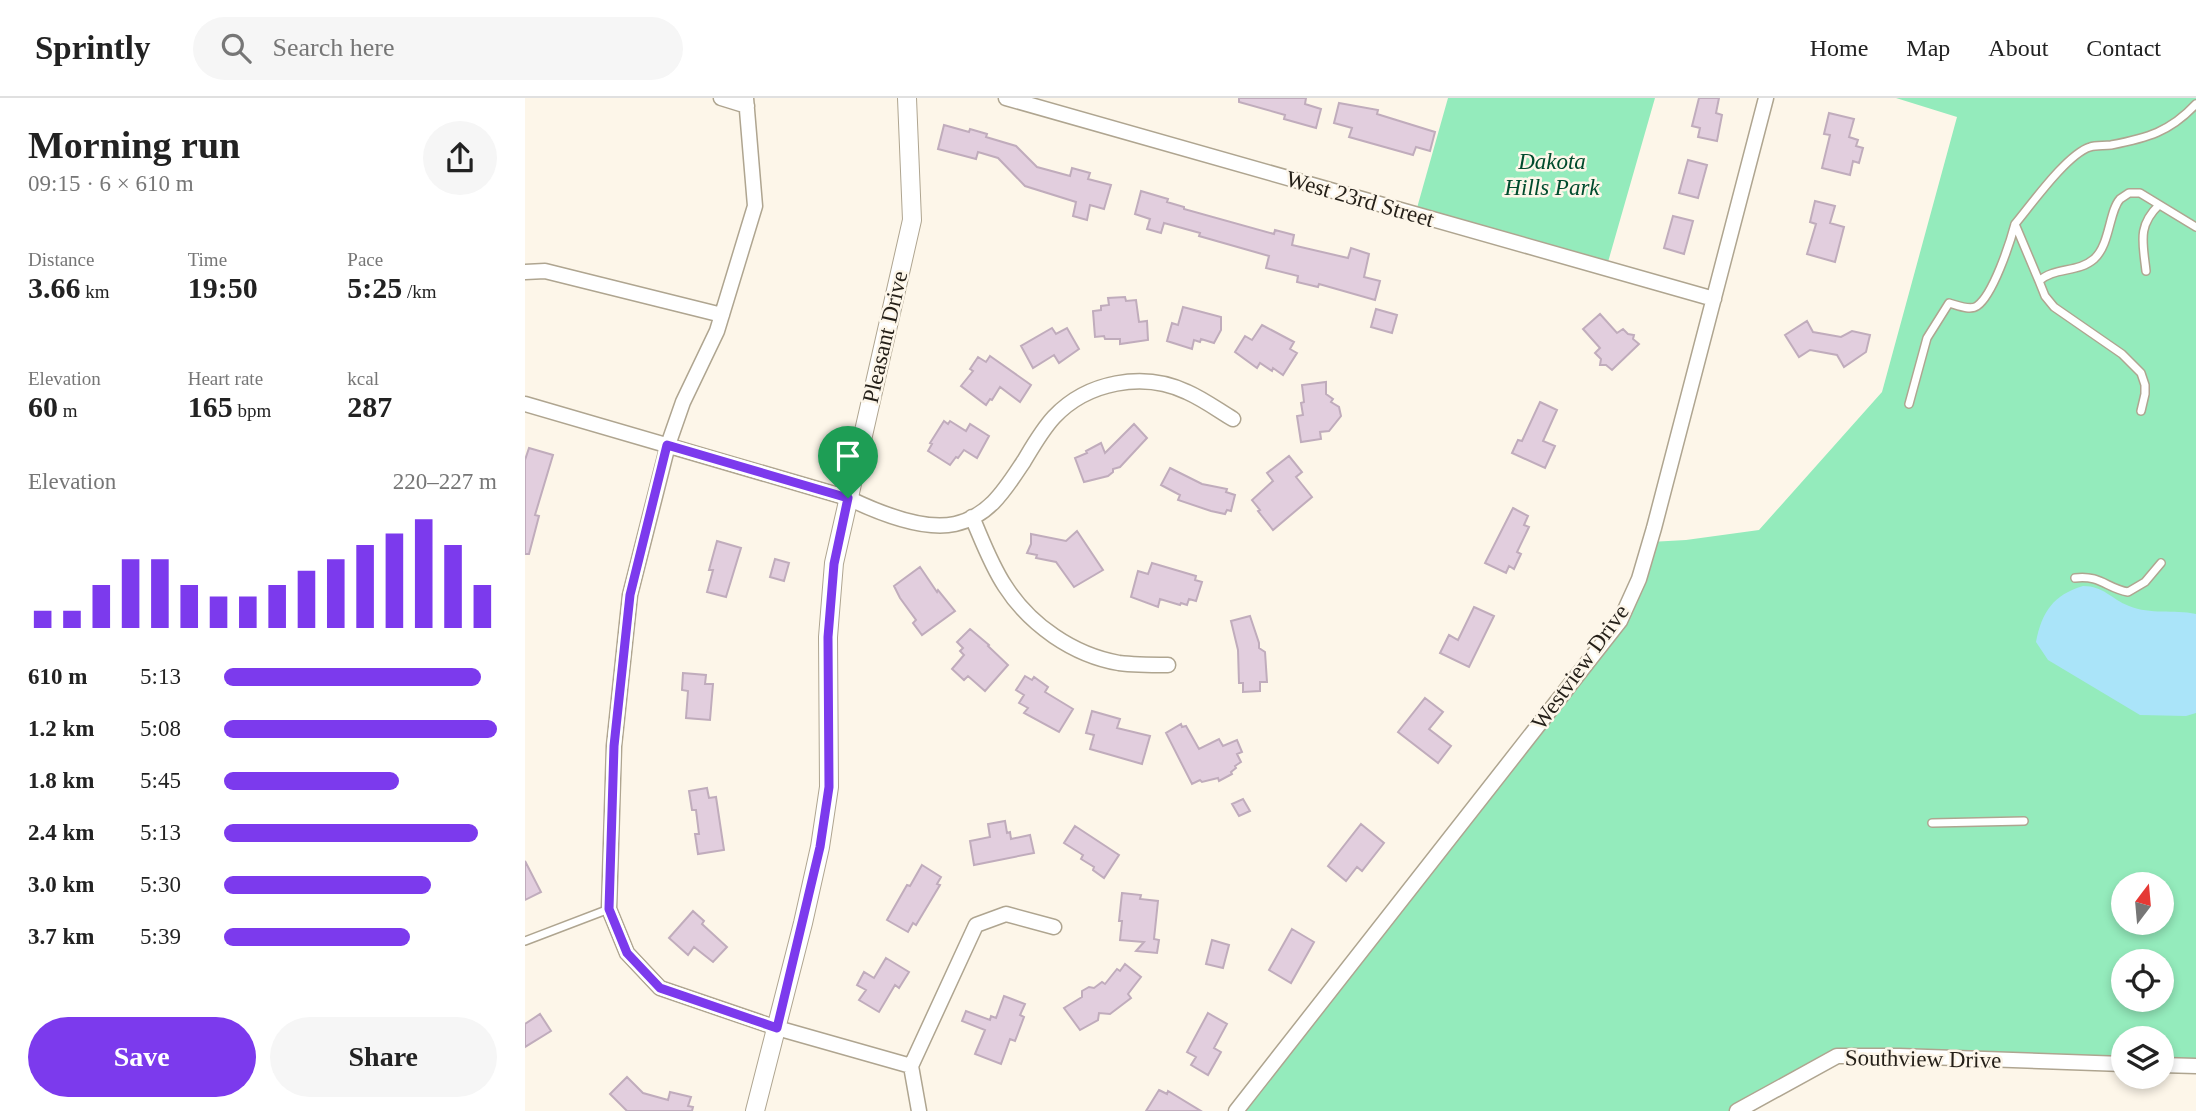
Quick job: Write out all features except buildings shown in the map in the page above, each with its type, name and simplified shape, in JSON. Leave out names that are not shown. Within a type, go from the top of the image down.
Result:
[{"type":"street","points":[[721,98],[747,102],[755,206],[717,331],[684,401],[667,445],[630,595],[614,746],[609,909],[627,953],[660,988],[777,1028],[911,1066]]},
{"type":"street","name":"Pleasant Drive","points":[[755,1111],[820,847],[829,787],[828,637],[834,564],[912,220],[907,98]]},
{"type":"street","name":"West 23rd Street","points":[[1006,98],[1714,299]]},
{"type":"street","name":"Westview Drive","points":[[1235,1111],[1620,621],[1639,579],[1654,528],[1766,98]]},
{"type":"street","points":[[525,272],[545,271],[722,315]]},
{"type":"street","points":[[525,404],[848,498],[876,512],[930,525],[958,523],[981,513],[998,498],[1055,416],[1081,396],[1101,387],[1133,381],[1165,384],[1186,391],[1233,419]]},
{"type":"street","points":[[972,517],[1006,588],[1020,606],[1046,630],[1066,643],[1098,657],[1121,663],[1168,665]]},
{"type":"street","points":[[919,1111],[911,1066],[976,925],[1006,914],[1054,927]]},
{"type":"street","name":"Southview Drive","points":[[1737,1111],[1837,1056],[2111,1064]]},
{"type":"street","points":[[2174,1065],[2196,1066]]},
{"type":"lane","points":[[1909,404],[1927,338],[1949,303],[1970,308],[1977,306],[1988,292],[2001,266],[2015,224],[2059,172],[2088,147],[2151,136],[2165,130],[2196,104]]},
{"type":"lane","points":[[2039,281],[2045,275],[2092,262],[2099,254],[2118,201],[2129,193],[2140,193],[2196,227]]},
{"type":"lane","points":[[2146,271],[2142,237],[2149,214],[2159,205]]},
{"type":"lane","points":[[2015,224],[2045,296],[2054,307],[2122,354],[2141,373],[2145,385],[2141,411]]},
{"type":"lane","points":[[2075,578],[2098,579],[2127,592],[2145,582],[2161,563]]},
{"type":"lane","points":[[1932,823],[2024,821]]},
{"type":"lane","points":[[525,941],[609,909]]},
{"type":"green space","name":"Dakota Hills Park","points":[[1448,98],[1655,98],[1606,269],[1415,215]]},
{"type":"green space","points":[[1896,98],[2196,98],[2196,1066],[2174,1065],[2174,1026],[2111,1026],[2111,1064],[1837,1056],[1737,1111],[1236,1111],[1620,621],[1650,542],[1759,530],[1882,392],[1957,117]]},
{"type":"water","points":[[2083,586],[2097,588],[2137,609],[2196,614],[2196,713],[2186,716],[2140,715],[2048,660],[2036,642],[2046,613],[2064,594]]},
{"type":"route","points":[[667,445],[848,498],[834,564],[828,637],[829,787],[820,847],[777,1028],[660,988],[627,953],[609,909],[614,746],[630,595],[667,445]]}]
